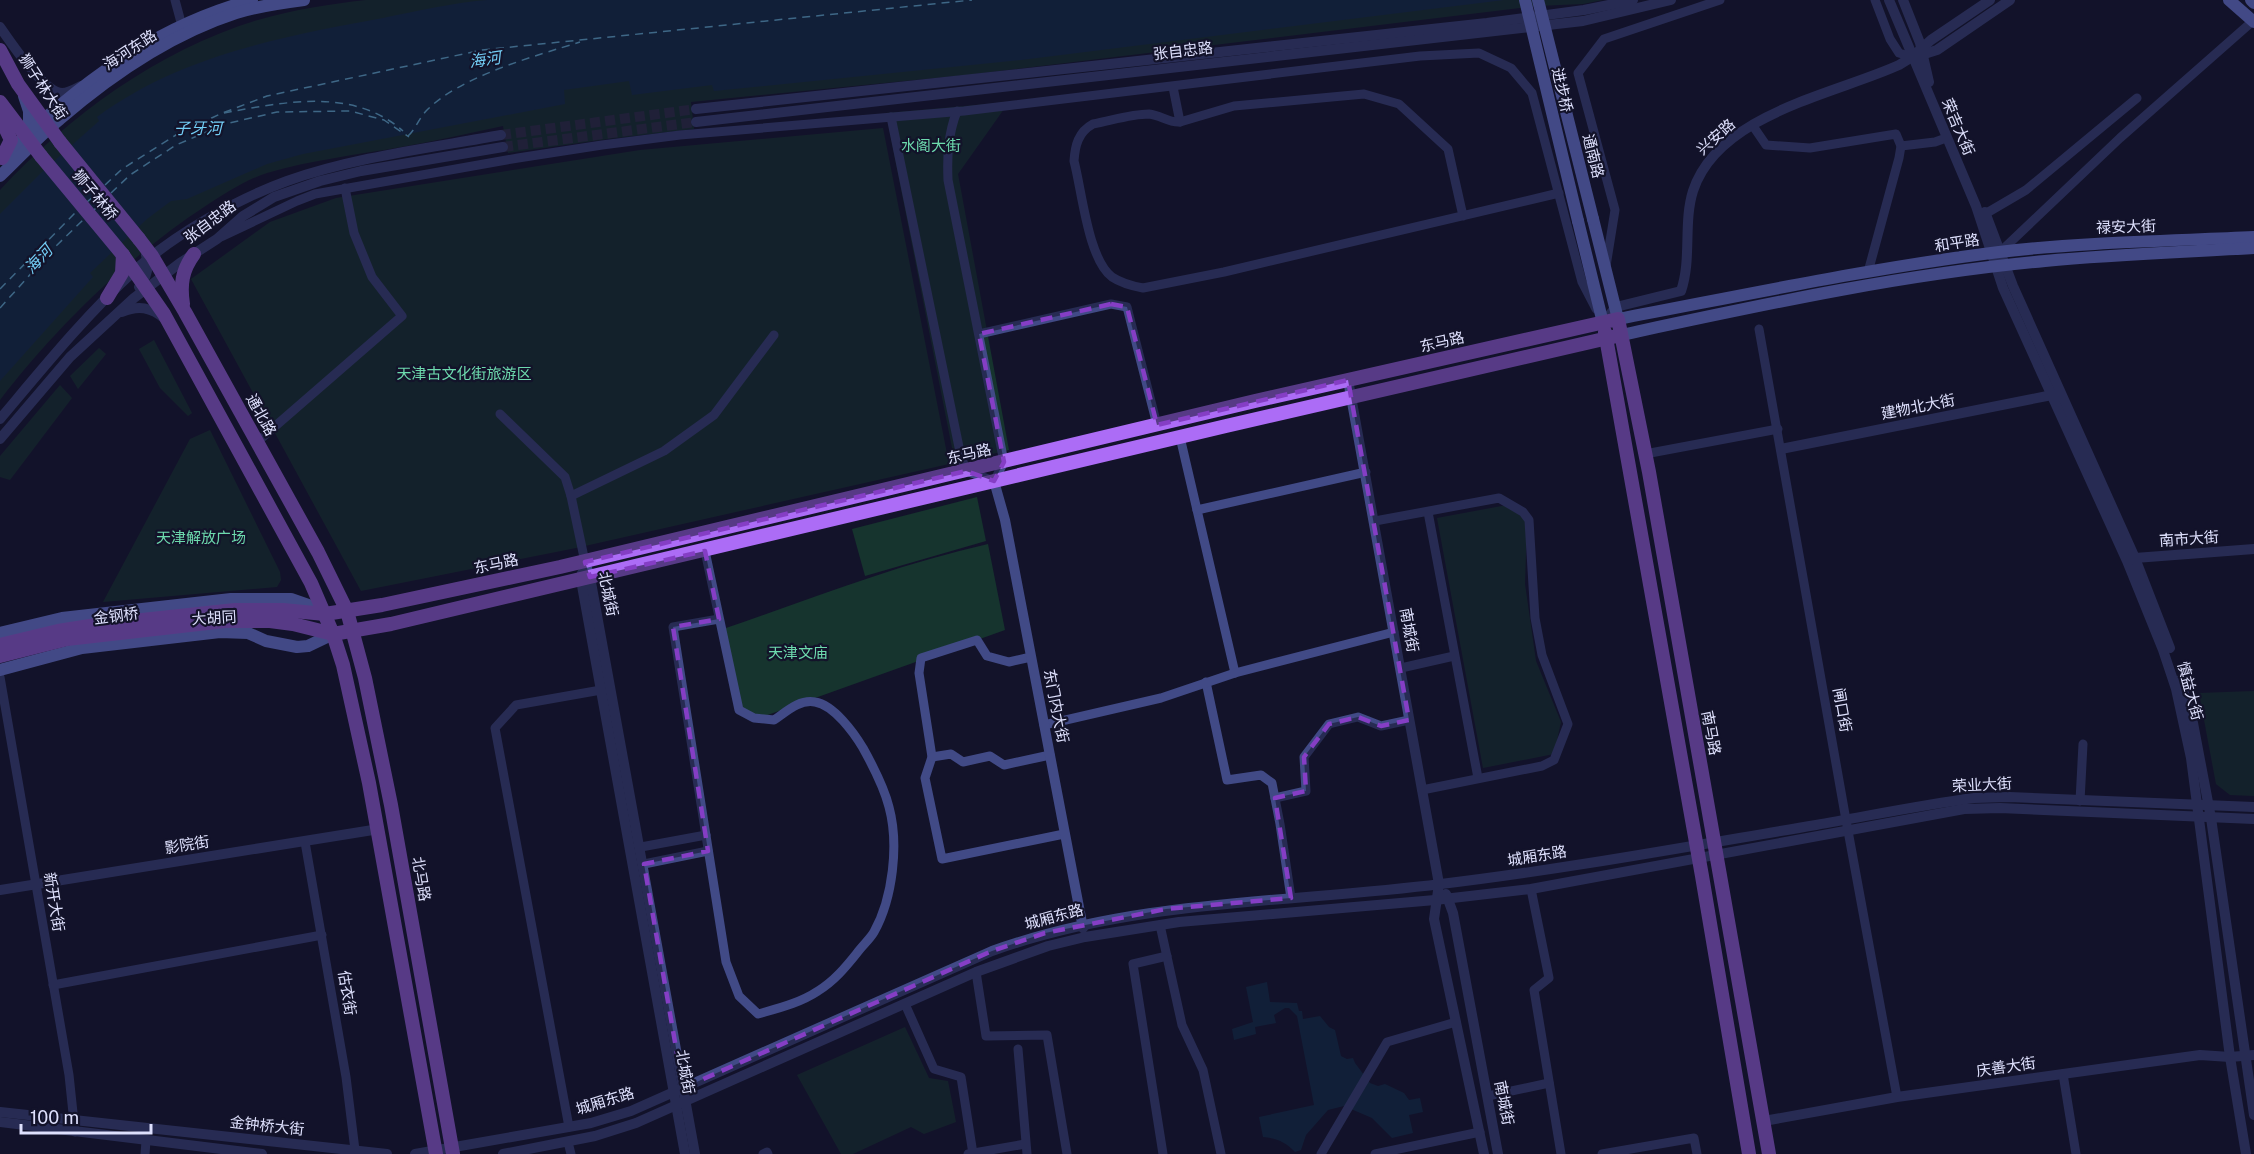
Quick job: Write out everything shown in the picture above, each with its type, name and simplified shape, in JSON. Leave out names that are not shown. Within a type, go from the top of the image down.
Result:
[{"type":"main road","name":"海河东路","points":[[0,176],[6,159],[84,85],[112,65],[182,26],[213,12],[252,0]]},
{"type":"main road","name":"海河东路","points":[[46,123],[171,41],[237,13],[266,5],[304,0]]},
{"type":"main road","name":"进步桥","points":[[1525,0],[1603,323]]},
{"type":"main road","name":"通南路","points":[[1538,0],[1617,313]]},
{"type":"main road","points":[[2229,0],[2254,22]]},
{"type":"main road","name":"狮子林大街","points":[[0,50],[18,84],[60,142]]},
{"type":"main road","points":[[18,84],[29,111],[28,138]]},
{"type":"main road","points":[[0,102],[28,138]]},
{"type":"main road","points":[[0,117],[11,140],[6,159]]},
{"type":"main road","name":"狮子林桥","points":[[28,138],[123,255]]},
{"type":"main road","name":"狮子林桥","points":[[60,142],[140,239]]},
{"type":"main road","name":"禄安大街","points":[[1995,253],[2063,245],[2254,237]]},
{"type":"main road","name":"通北路","points":[[140,239],[150,258],[165,275],[333,580],[347,611]]},
{"type":"main road","name":"禄安大街","points":[[2000,266],[2057,260],[2254,248]]},
{"type":"main road","name":"和平路","points":[[1617,313],[1995,253]]},
{"type":"main road","points":[[185,312],[182,276],[184,268],[194,254]]},
{"type":"main road","points":[[123,255],[146,285],[168,321],[310,583],[333,634],[348,686],[379,829],[436,1153]]},
{"type":"main road","points":[[107,298],[122,273],[123,255]]},
{"type":"main road","name":"和平路","points":[[1621,335],[1796,298],[1898,280],[2000,266]]},
{"type":"main road","name":"东马路","points":[[325,614],[382,605],[585,561],[1348,380],[1603,323],[1617,313]]},
{"type":"main road","name":"南马路","points":[[1617,313],[1645,454],[1769,1154]]},
{"type":"main road","points":[[1603,323],[1698,852],[1749,1154]]},
{"type":"main road","points":[[333,634],[391,624],[586,579],[1180,437],[1621,335]]},
{"type":"main road","name":"大胡同","points":[[0,633],[62,618],[249,598],[291,599],[314,607],[325,614]]},
{"type":"main road","name":"大胡同","points":[[236,615],[283,610],[325,614]]},
{"type":"main road","name":"北马路","points":[[347,611],[365,678],[391,805],[452,1151]]},
{"type":"main road","name":"大胡同","points":[[236,615],[293,624],[333,634]]},
{"type":"main road","name":"金钢桥","points":[[0,645],[86,627],[236,615]]},
{"type":"main road","name":"金钢桥","points":[[0,656],[67,639],[236,615]]},
{"type":"main road","name":"大胡同","points":[[0,670],[82,648],[220,632],[248,633],[266,641],[297,647],[308,646],[333,634]]},
{"type":"street","points":[[175,0],[182,26]]},
{"type":"street","name":"张自忠路","points":[[696,109],[1486,23],[1584,10],[1633,0]]},
{"type":"street","name":"张自忠路","points":[[696,122],[1584,21],[1671,0]]},
{"type":"street","points":[[1606,266],[1615,210],[1578,73],[1604,39],[1720,0]]},
{"type":"street","points":[[1875,0],[1890,39],[1899,53],[1919,54]]},
{"type":"street","name":"荣吉大街","points":[[1888,0],[1919,54],[1946,138],[2000,266]]},
{"type":"street","name":"荣吉大街","points":[[1903,0],[1926,76],[1985,214],[1995,253]]},
{"type":"street","name":"兴安路","points":[[1919,54],[1931,40],[1989,0]]},
{"type":"street","name":"兴安路","points":[[1617,313],[1681,291],[1690,201],[1695,184],[1714,156],[1731,140],[1794,104],[1891,69],[1919,54],[1936,50],[2010,0]]},
{"type":"street","name":"和平路","points":[[1995,253],[2120,138],[2254,22]]},
{"type":"street","points":[[0,27],[28,64],[52,90],[61,93],[84,85]]},
{"type":"street","points":[[217,239],[315,194],[602,145],[680,135],[957,111],[1420,56],[1479,53],[1511,68],[1532,93],[1582,282],[1603,323]]},
{"type":"street","points":[[1173,87],[1180,122]]},
{"type":"street","points":[[1463,216],[1448,149],[1398,104],[1364,94],[1234,106],[1171,123],[1158,115],[1146,114],[1093,124],[1080,135],[1075,149],[1074,161],[1093,247],[1099,261],[1111,276],[1132,286],[1143,288],[1157,287],[1559,194]]},
{"type":"street","points":[[1985,214],[2026,190],[2137,98]]},
{"type":"street","points":[[891,117],[960,452],[966,471],[994,482],[1004,462],[948,180],[948,144],[951,126],[957,111]]},
{"type":"street","points":[[1753,126],[1766,145],[1810,148],[1896,134],[1901,146],[1868,272]]},
{"type":"street","name":"张自忠路","points":[[0,419],[56,352],[135,271],[150,258],[208,219],[261,192],[316,172],[389,155],[501,135]]},
{"type":"street","points":[[1901,146],[1935,142],[1946,138]]},
{"type":"street","name":"张自忠路","points":[[146,285],[165,275],[217,239],[243,216],[274,196],[361,171],[503,147]]},
{"type":"street","points":[[257,442],[402,316],[372,277],[354,233],[345,188]]},
{"type":"street","points":[[0,439],[70,357],[146,285],[150,258]]},
{"type":"street","name":"慎益大街","points":[[2000,266],[2171,651],[2183,689],[2193,723],[2210,812],[2250,1056],[2254,1115]]},
{"type":"street","points":[[979,334],[1111,304],[1127,307],[1157,425]]},
{"type":"street","points":[[116,315],[137,307],[159,314],[168,321]]},
{"type":"street","name":"闸口街","points":[[1759,328],[1897,1097]]},
{"type":"street","points":[[571,496],[664,451],[714,415],[774,335]]},
{"type":"street","name":"南城街","points":[[1348,380],[1438,884],[1434,919],[1484,1154]]},
{"type":"street","name":"建物北大街","points":[[1781,449],[2056,395]]},
{"type":"street","points":[[500,414],[565,477],[585,561]]},
{"type":"street","points":[[1645,454],[1778,429]]},
{"type":"street","points":[[1180,437],[1235,673]]},
{"type":"street","points":[[1197,510],[1366,472]]},
{"type":"street","name":"东门内大街","points":[[994,482],[1005,520],[1085,937]]},
{"type":"street","points":[[1375,521],[1499,498],[1523,512],[1529,520],[1535,618],[1540,646],[1568,724],[1554,760],[1542,766],[1422,790]]},
{"type":"street","points":[[1428,512],[1478,778]]},
{"type":"street","name":"南市大街","points":[[2131,559],[2254,549]]},
{"type":"street","points":[[705,550],[739,710],[754,718],[774,720],[791,707],[815,702],[824,706],[853,730],[871,762],[889,808],[893,870],[886,903],[874,932],[843,971],[818,991],[800,1001],[758,1014],[739,996],[726,962],[673,627],[718,619]]},
{"type":"street","name":"慎益大街","points":[[2131,559],[2176,689],[2191,758],[2230,1057],[2246,1154]]},
{"type":"street","name":"北城街","points":[[585,561],[601,690],[678,1090],[695,1154]]},
{"type":"street","name":"北城街","points":[[586,579],[641,847],[678,1090]]},
{"type":"street","points":[[1044,724],[1161,698],[1235,673],[1394,632]]},
{"type":"street","points":[[1031,657],[1009,662],[987,656],[977,640],[921,658],[919,673],[932,757],[925,778],[942,859],[1065,834]]},
{"type":"street","points":[[1401,668],[1454,656]]},
{"type":"street","name":"新开大街","points":[[0,677],[76,1126]]},
{"type":"street","points":[[1206,682],[1227,780],[1261,775],[1272,783],[1291,898]]},
{"type":"street","points":[[569,1127],[495,728],[516,705],[601,690]]},
{"type":"street","points":[[1275,798],[1306,791],[1304,758],[1329,724],[1358,717],[1381,726],[1409,720]]},
{"type":"street","points":[[2080,801],[2083,744]]},
{"type":"street","points":[[932,757],[951,754],[963,762],[990,756],[1004,765],[1050,755]]},
{"type":"street","name":"荣业大街","points":[[1716,849],[1847,825],[1974,798],[2008,797],[2080,801],[2198,812]]},
{"type":"street","name":"荣业大街","points":[[1847,825],[1964,809],[2210,812],[2254,807]]},
{"type":"street","name":"荣业大街","points":[[2210,812],[2254,819]]},
{"type":"street","name":"影院街","points":[[0,890],[379,829]]},
{"type":"street","points":[[641,847],[706,835]]},
{"type":"street","name":"估衣街","points":[[305,842],[347,1088],[355,1150]]},
{"type":"street","name":"城厢东路","points":[[436,1153],[569,1127],[631,1111],[992,951],[1046,933],[1083,924],[1166,909],[1438,884],[1716,849]]},
{"type":"street","points":[[644,864],[708,851]]},
{"type":"street","name":"城厢东路","points":[[503,1154],[568,1142],[627,1126],[976,972],[1037,950],[1085,937],[1160,925],[1449,899],[1531,889],[1698,852]]},
{"type":"street","name":"南城街","points":[[1438,884],[1449,899],[1473,1009],[1498,1154]]},
{"type":"street","points":[[1531,889],[1549,978],[1534,990],[1561,1154]]},
{"type":"street","points":[[1160,925],[1182,1025],[1203,1070],[1221,1154]]},
{"type":"street","points":[[53,985],[322,935]]},
{"type":"street","points":[[1163,1154],[1132,964],[1167,956]]},
{"type":"street","points":[[976,972],[986,1036],[1047,1035],[1067,1154]]},
{"type":"street","points":[[905,1004],[934,1069],[961,1077],[971,1154],[1024,1144]]},
{"type":"street","points":[[1321,1154],[1387,1042],[1456,1022]]},
{"type":"street","points":[[1018,1049],[1024,1144],[1027,1154]]},
{"type":"street","name":"庆善大街","points":[[1764,1121],[1897,1097],[2200,1055],[2250,1056]]},
{"type":"street","points":[[2063,1074],[2076,1154]]},
{"type":"street","points":[[1488,1096],[1549,1083]]},
{"type":"street","name":"北城街","points":[[681,1103],[685,1154]]},
{"type":"street","name":"金钟桥大街","points":[[0,1112],[146,1141],[262,1154]]},
{"type":"street","name":"金钟桥大街","points":[[0,1122],[76,1126],[387,1154]]},
{"type":"street","points":[[1375,1154],[1480,1132]]},
{"type":"street","points":[[1602,1154],[1694,1138],[1696,1154]]},
{"type":"street","points":[[145,1154],[146,1141]]},
{"type":"street","points":[[568,1142],[571,1154]]},
{"type":"street","points":[[415,1154],[436,1153]]},
{"type":"street","points":[[763,1154],[768,1154]]},
{"type":"highlighted area","points":[[1111,304],[1127,307],[1157,425],[1348,380],[1409,720],[1381,726],[1358,717],[1329,724],[1304,757],[1306,791],[1275,798],[1291,898],[1166,909],[1045,933],[992,951],[683,1088],[644,864],[708,851],[673,627],[719,619],[705,551],[590,577],[585,562],[966,471],[994,481],[1004,462],[979,334]]},
{"type":"green space","name":"子牙河","points":[[366,0],[1603,0],[966,75],[691,102],[694,129],[508,153],[503,126],[414,145],[284,168],[259,176],[234,188],[148,248],[69,320],[44,346],[0,400],[0,190],[27,162],[86,111],[151,67],[221,33],[258,20],[311,8]]},
{"type":"green space","name":"水阁大街","points":[[1009,102],[958,174],[1009,450],[955,463],[886,113]]},
{"type":"green space","name":"天津古文化街旅游区","points":[[883,128],[949,464],[576,548],[361,591],[191,279],[270,222],[336,198],[640,150]]},
{"type":"green space","points":[[154,340],[192,413],[188,416],[160,388],[139,349]]},
{"type":"green space","points":[[99,348],[106,354],[78,389],[70,376]]},
{"type":"green space","points":[[60,385],[72,398],[10,480],[0,477],[0,456]]},
{"type":"green space","name":"天津解放广场","points":[[210,430],[280,572],[281,580],[277,587],[103,602],[190,439]]},
{"type":"green space","points":[[977,497],[986,541],[865,576],[852,529]]},
{"type":"green space","points":[[1507,505],[1527,521],[1525,584],[1536,661],[1561,722],[1554,754],[1483,768],[1437,518]]},
{"type":"green space","name":"天津文庙","points":[[988,544],[1005,630],[759,718],[740,707],[723,629],[888,572]]},
{"type":"green space","points":[[2254,691],[2254,796],[2230,795],[2216,784],[2199,693]]},
{"type":"green space","points":[[905,1027],[929,1078],[948,1081],[956,1122],[924,1134],[911,1127],[853,1154],[841,1154],[797,1075]]},
{"type":"water","name":"子牙河","points":[[487,0],[1504,0],[1021,60],[714,91],[712,85],[632,95],[629,81],[564,90],[565,104],[303,154],[267,164],[187,199],[171,201],[147,219],[90,273],[93,277],[0,381],[0,214],[44,170],[99,121],[97,117],[162,78],[234,51],[308,32]]},
{"type":"water","points":[[1267,982],[1270,1002],[1297,1003],[1299,1011],[1302,1011],[1303,1019],[1320,1016],[1329,1027],[1335,1030],[1341,1056],[1347,1059],[1353,1058],[1370,1083],[1378,1086],[1385,1084],[1404,1093],[1409,1100],[1420,1098],[1423,1112],[1409,1115],[1413,1133],[1392,1138],[1372,1118],[1344,1106],[1328,1110],[1306,1135],[1301,1150],[1295,1152],[1280,1141],[1263,1137],[1259,1117],[1314,1105],[1297,1016],[1289,1008],[1274,1015],[1276,1023],[1255,1027],[1256,1034],[1234,1040],[1232,1029],[1253,1022],[1246,987]]},
{"type":"ferry route","points":[[105,185],[122,169],[176,135],[220,114],[267,96],[482,50],[972,0]]},
{"type":"ferry route","points":[[408,136],[427,110],[459,87],[499,68],[580,42]]},
{"type":"ferry route","points":[[224,113],[294,102],[340,103],[362,108],[383,117],[403,131]]},
{"type":"ferry route","points":[[111,193],[130,175],[176,145],[225,124],[277,112],[350,111],[384,120],[409,137]]},
{"type":"ferry route","points":[[87,202],[95,195]]},
{"type":"ferry route","points":[[94,210],[101,203]]},
{"type":"ferry route","points":[[0,289],[77,211]]},
{"type":"ferry route","points":[[0,308],[55,247],[84,219]]},
{"type":"tunnel","points":[[501,135],[696,109]]},
{"type":"tunnel","points":[[503,147],[696,122]]},
{"type":"water label","name":"海河","points":[[485,59]]},
{"type":"water label","name":"海河","points":[[38,259]]}]
